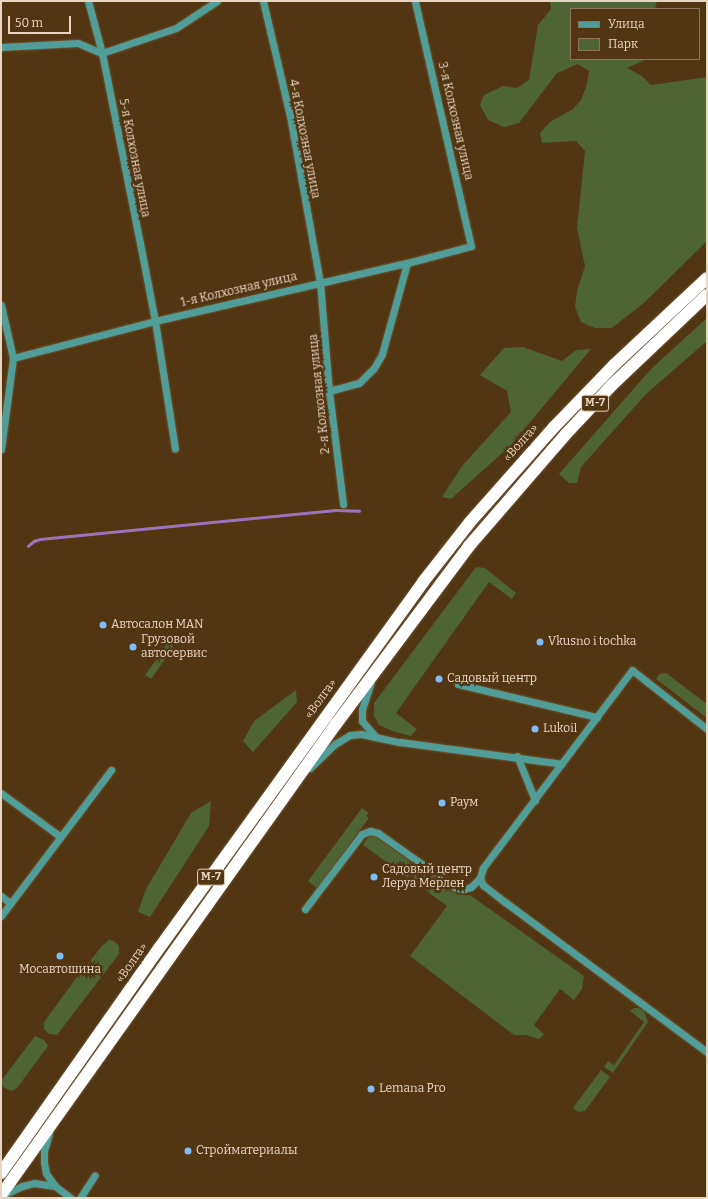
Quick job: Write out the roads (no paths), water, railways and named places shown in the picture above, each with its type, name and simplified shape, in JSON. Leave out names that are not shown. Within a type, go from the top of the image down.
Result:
[{"type":"highway","name":"«Волга»","points":[[1,1173],[160,947],[423,582],[470,522],[554,427],[609,370],[707,278]]},
{"type":"highway","name":"М-7","points":[[1,1196],[375,669],[469,546],[491,519],[612,385],[707,295]]},
{"type":"street","name":"5-я Колхозная улица","points":[[88,1],[102,53],[155,321],[175,448]]},
{"type":"street","points":[[1,47],[78,42],[102,53],[176,28],[218,1]]},
{"type":"street","name":"4-я Колхозная улица","points":[[263,1],[290,116],[320,282]]},
{"type":"street","name":"3-я Колхозная улица","points":[[415,1],[471,246]]},
{"type":"street","name":"1-я Колхозная улица","points":[[13,358],[155,321],[407,263],[471,246]]},
{"type":"street","points":[[330,391],[359,382],[374,368],[382,354],[407,263]]},
{"type":"street","name":"2-я Колхозная улица","points":[[320,282],[330,391],[343,504]]},
{"type":"street","points":[[1,305],[13,358],[1,450]]},
{"type":"street","points":[[375,669],[362,709],[362,721],[375,736]]},
{"type":"street","points":[[305,909],[362,834],[370,831],[378,832],[456,888],[464,889],[471,887],[480,878],[484,868],[632,670],[707,729]]},
{"type":"street","points":[[458,684],[596,717]]},
{"type":"street","points":[[296,781],[340,741],[350,735],[375,736],[400,742],[517,756],[562,764]]},
{"type":"street","points":[[517,756],[535,800]]},
{"type":"street","points":[[1,916],[111,770]]},
{"type":"street","points":[[1,793],[61,837]]},
{"type":"street","points":[[480,878],[483,885],[505,902],[707,1052]]},
{"type":"street","points":[[1,896],[10,903]]},
{"type":"street","points":[[52,1125],[44,1151],[46,1173],[55,1186],[71,1198]]},
{"type":"street","points":[[80,1198],[95,1175]]},
{"type":"street","points":[[1,1196],[22,1186],[34,1183],[55,1186]]},
{"type":"waterway","points":[[28,546],[34,541],[40,539],[336,510],[359,511]]},
{"type":"place","name":"Автосалон MAN","points":[[103,625]]},
{"type":"place","name":"Vkusno i tochka","points":[[540,642]]},
{"type":"place","name":"Грузовой автосервис","points":[[133,647]]},
{"type":"place","name":"Садовый центр","points":[[439,679]]},
{"type":"place","name":"Lukoil","points":[[535,729]]},
{"type":"place","name":"Раум","points":[[442,803]]},
{"type":"place","name":"Садовый центр Леруа Мерлен","points":[[374,877]]},
{"type":"place","name":"Мосавтошина","points":[[60,956]]},
{"type":"place","name":"Lemana Pro","points":[[371,1089]]},
{"type":"place","name":"Стройматериалы","points":[[188,1151]]}]
